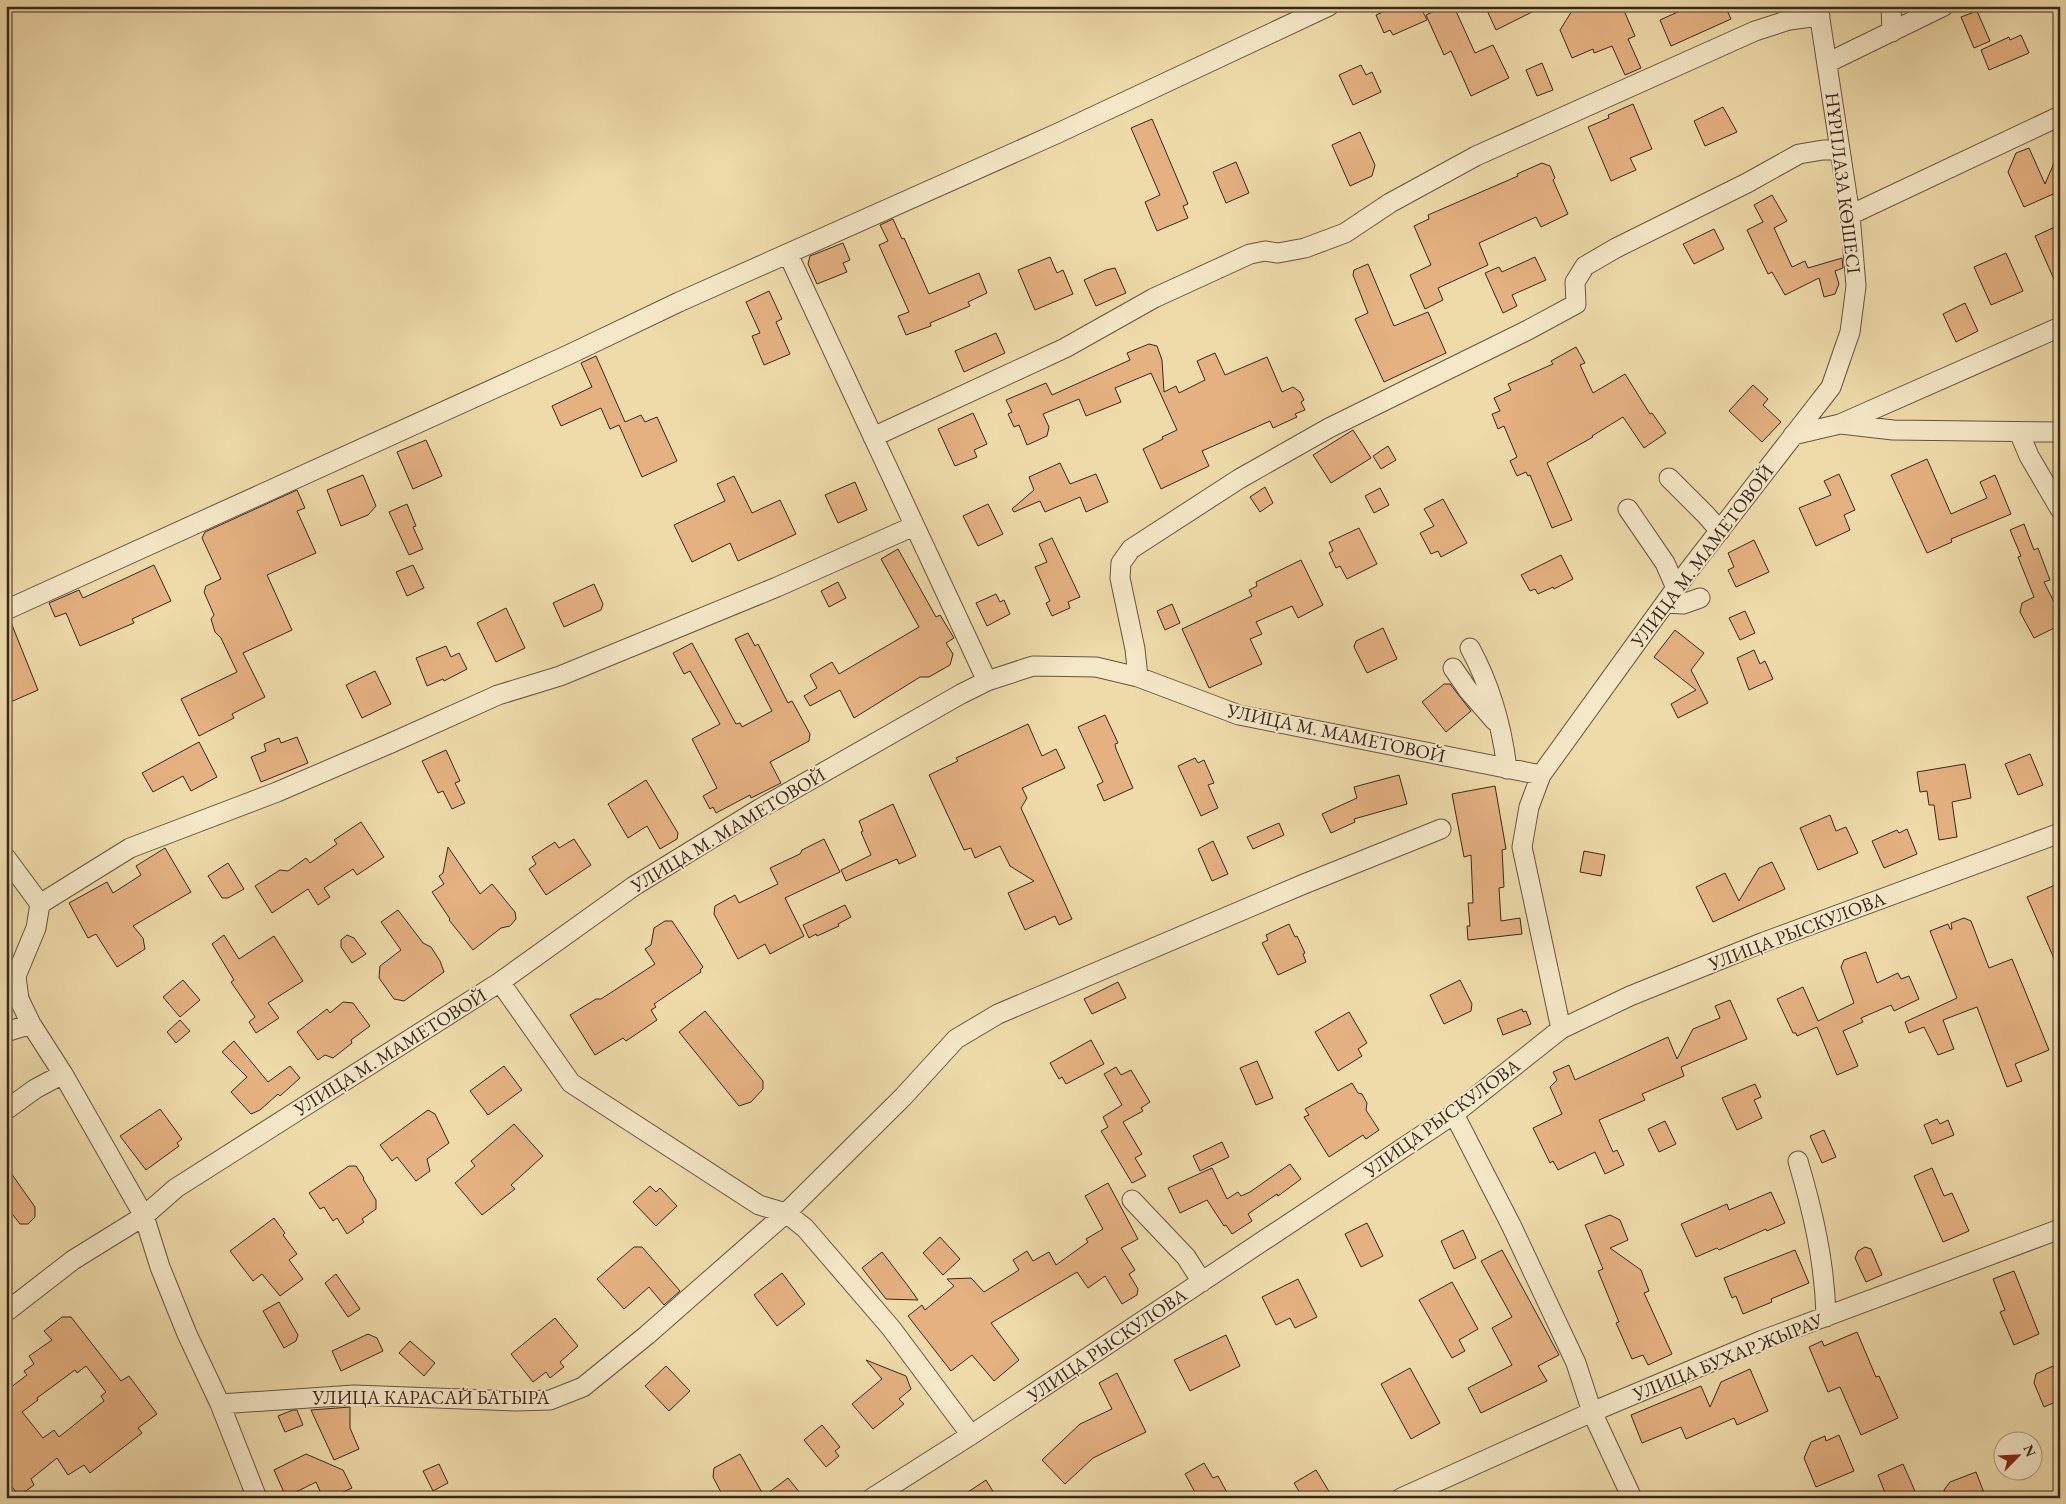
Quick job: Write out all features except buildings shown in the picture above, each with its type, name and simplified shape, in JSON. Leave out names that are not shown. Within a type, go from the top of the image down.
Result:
[{"type":"street","points":[[6,610],[1056,134],[1329,6]]},
{"type":"street","points":[[1891,6],[1892,32]]},
{"type":"street","points":[[1827,64],[1944,6]]},
{"type":"street","points":[[874,437],[1065,348],[1154,298],[1250,254],[1265,251],[1278,253],[1305,248],[1345,233],[1390,203],[1476,156],[1755,31],[1819,11]]},
{"type":"street","name":"НҰРПЛАЗА КӨШЕСІ","points":[[1793,435],[1831,387],[1850,332],[1856,286],[1850,215],[1819,11]]},
{"type":"street","points":[[1850,215],[2060,116]]},
{"type":"street","points":[[1138,677],[1135,649],[1120,578],[1121,563],[1131,549],[1239,480],[1329,428],[1520,334],[1576,304],[1575,282],[1585,266],[1616,248],[1747,183],[1799,154],[1823,150],[1839,150]]},
{"type":"street","points":[[788,254],[987,681]]},
{"type":"street","points":[[1793,435],[1840,424],[2060,327]]},
{"type":"street","points":[[1840,424],[1893,430],[2060,432]]},
{"type":"street","points":[[2019,432],[2029,456],[2060,509]]},
{"type":"street","name":"УЛИЦА М. МАМЕТОВОЙ","points":[[1561,1029],[1522,846],[1530,807],[1541,776],[1676,588],[1793,435]]},
{"type":"street","points":[[1669,478],[1720,531]]},
{"type":"street","points":[[1628,509],[1665,563],[1676,588]]},
{"type":"street","points":[[40,904],[130,848],[285,788],[498,695],[560,676],[768,591],[914,526]]},
{"type":"street","points":[[1665,603],[1683,604],[1700,598]]},
{"type":"street","points":[[1470,648],[1489,690],[1500,728],[1507,769]]},
{"type":"street","name":"УЛИЦА М. МАМЕТОВОЙ","points":[[6,1312],[73,1260],[144,1216],[176,1188],[500,982],[634,886],[761,808],[960,694],[987,681],[1033,666],[1096,667],[1138,677],[1239,715],[1541,776]]},
{"type":"street","points":[[1453,668],[1468,690],[1500,728]]},
{"type":"street","name":"УЛИЦА КАРАСАЙ БАТЫРА","points":[[220,1404],[354,1395],[516,1401],[550,1400],[583,1387],[647,1335],[786,1213],[903,1097],[956,1038],[998,1014],[1304,884],[1441,829]]},
{"type":"street","name":"УЛИЦА РЫСКУЛОВА","points":[[872,1498],[972,1435],[1454,1114],[1561,1029],[1630,996],[1764,942],[2060,833]]},
{"type":"street","points":[[6,858],[40,904],[36,928],[16,976],[19,999],[144,1216],[160,1267],[187,1334],[220,1404],[257,1498]]},
{"type":"street","points":[[500,982],[571,1083],[759,1205],[786,1213],[805,1228],[891,1328],[972,1435]]},
{"type":"street","points":[[6,1032],[32,1024]]},
{"type":"street","points":[[6,1110],[36,1089],[63,1074]]},
{"type":"street","points":[[1454,1114],[1511,1225],[1576,1363],[1592,1412],[1632,1498]]},
{"type":"street","points":[[1798,1161],[1820,1246],[1826,1317]]},
{"type":"street","points":[[1132,1200],[1186,1257],[1202,1282]]},
{"type":"street","name":"УЛИЦА БУХАР ЖЫРАУ","points":[[1401,1498],[1592,1412],[1763,1340],[2060,1229]]}]
